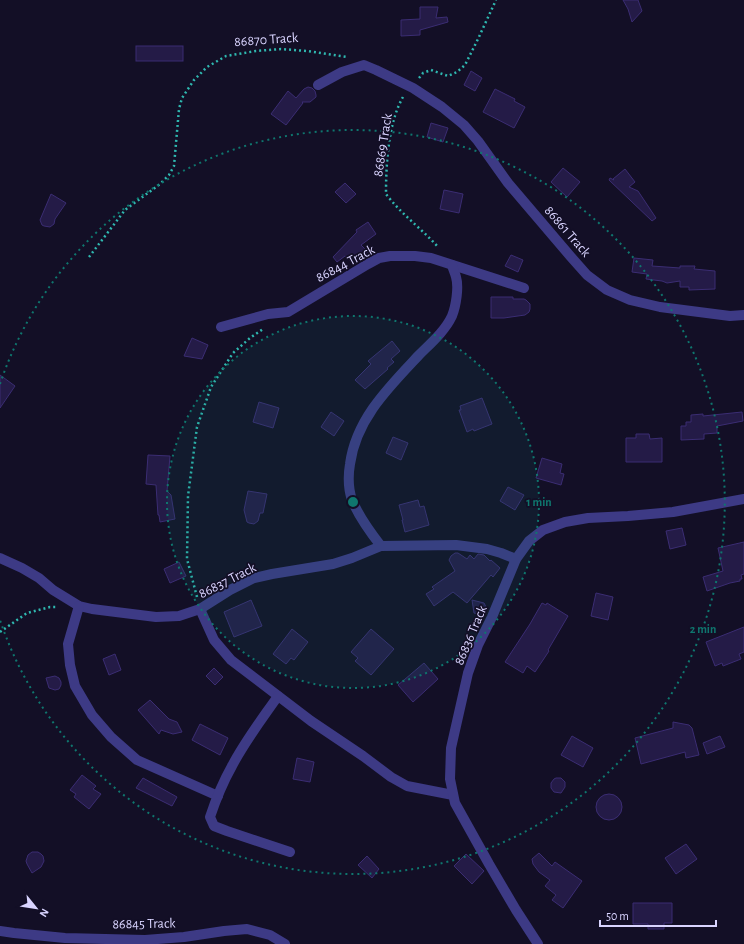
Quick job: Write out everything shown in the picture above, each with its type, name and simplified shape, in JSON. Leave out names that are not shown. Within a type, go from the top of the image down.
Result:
[{"type":"street","points":[[318,85],[342,72],[364,65],[413,88]]},
{"type":"street","name":"86861 Track","points":[[413,88],[442,107],[464,125],[478,141],[508,183],[571,257],[587,275],[607,290],[630,300],[660,307],[730,316],[744,315]]},
{"type":"street","name":"86844 Track","points":[[222,327],[268,314],[288,312],[379,258],[390,256],[415,256],[431,258],[524,288]]},
{"type":"street","points":[[381,546],[368,528],[352,499],[348,473],[353,446],[361,428],[376,404],[394,381],[445,328],[453,315],[457,289],[456,277],[452,265]]},
{"type":"street","name":"86836 Track","points":[[538,944],[488,864],[455,804],[450,779],[452,748],[468,673],[478,645],[516,559],[529,541],[543,530],[565,522],[588,518],[673,512],[744,499]]},
{"type":"street","name":"86837 Track","points":[[78,606],[156,617],[179,616],[200,608],[254,578],[333,564],[381,546],[456,545],[487,549],[516,559]]},
{"type":"street","points":[[0,558],[39,578],[53,590],[78,606],[68,644],[70,665],[75,686],[92,715],[111,737],[137,760],[218,796]]},
{"type":"street","points":[[200,608],[214,640],[231,660],[311,721],[391,777],[407,786],[453,795]]},
{"type":"street","points":[[278,696],[233,765],[210,817],[214,826],[290,852]]},
{"type":"street","name":"86845 Track","points":[[0,931],[65,938],[145,940],[247,929],[270,935],[285,944]]},
{"type":"path","name":"86869 Track","points":[[439,248],[424,232],[402,213],[386,194],[387,165],[392,129],[397,110],[403,98],[413,88],[423,73],[431,70],[448,76],[457,72],[465,64],[496,0]]},
{"type":"path","name":"86870 Track","points":[[89,256],[125,210],[160,184],[169,175],[174,166],[179,109],[182,98],[194,80],[207,67],[226,56],[281,49],[346,57],[364,65]]},
{"type":"path","points":[[200,608],[187,559],[188,496],[197,427],[211,388],[233,352],[269,325]]},
{"type":"path","points":[[0,632],[27,614],[50,607],[57,607]]},
{"type":"building","points":[[623,0],[638,0],[642,11],[632,22],[628,9]]},
{"type":"building","points":[[420,7],[438,7],[436,18],[447,17],[448,22],[420,30],[420,35],[401,36],[401,20],[420,19]]},
{"type":"building","points":[[136,46],[183,46],[183,61],[136,61]]},
{"type":"building","points":[[471,71],[482,78],[475,91],[464,85]]},
{"type":"building","points":[[308,87],[315,91],[316,97],[310,102],[302,102],[303,103],[286,125],[271,114],[288,91],[296,98],[304,89]]},
{"type":"building","points":[[495,89],[515,99],[514,101],[525,107],[514,128],[483,112]]},
{"type":"building","points":[[431,123],[448,128],[443,142],[427,137]]},
{"type":"building","points":[[563,168],[580,182],[567,197],[551,182]]},
{"type":"building","points":[[625,169],[635,182],[629,187],[638,191],[656,218],[652,221],[609,180],[610,178],[614,180],[613,179]]},
{"type":"building","points":[[345,183],[356,194],[346,203],[335,192]]},
{"type":"building","points":[[444,190],[463,194],[459,213],[440,209]]},
{"type":"building","points":[[51,194],[66,203],[55,219],[54,224],[50,227],[42,225],[40,220]]},
{"type":"building","points":[[368,222],[376,234],[361,245],[368,252],[354,265],[345,256],[337,262],[333,257],[357,232],[356,230]]},
{"type":"building","points":[[511,255],[523,260],[518,272],[505,266]]},
{"type":"building","points":[[634,258],[653,260],[652,266],[680,268],[680,266],[695,266],[694,269],[715,271],[715,289],[689,290],[689,287],[680,287],[680,281],[667,283],[646,279],[647,274],[632,272]]},
{"type":"building","points":[[491,297],[513,297],[513,299],[524,299],[530,304],[529,312],[525,315],[491,318]]},
{"type":"building","points":[[192,338],[208,345],[202,359],[184,356]]},
{"type":"building","points":[[392,341],[400,351],[391,359],[394,362],[365,389],[355,380],[371,364],[368,361]]},
{"type":"building","points":[[0,375],[15,386],[0,408]]},
{"type":"building","points":[[482,398],[492,424],[467,432],[459,410],[461,410],[460,406]]},
{"type":"building","points":[[259,402],[279,408],[273,428],[253,422]]},
{"type":"building","points":[[331,412],[344,421],[334,436],[321,427]]},
{"type":"building","points":[[742,412],[743,421],[717,426],[717,433],[704,434],[704,439],[681,440],[681,426],[686,426],[686,422],[691,422],[691,415],[703,414],[703,416]]},
{"type":"building","points":[[636,434],[649,434],[650,439],[662,438],[662,462],[626,462],[626,438],[636,438]]},
{"type":"building","points":[[393,437],[408,443],[401,460],[386,453]]},
{"type":"building","points":[[148,455],[170,456],[167,491],[171,495],[175,519],[160,522],[158,515],[156,485],[146,484]]},
{"type":"building","points":[[542,458],[562,464],[560,473],[564,474],[561,485],[536,478]]},
{"type":"building","points":[[508,487],[524,495],[515,510],[500,501]]},
{"type":"building","points":[[248,491],[267,494],[263,513],[260,513],[258,521],[254,524],[247,522],[244,510]]},
{"type":"building","points":[[418,500],[420,507],[424,506],[429,525],[405,532],[399,505]]},
{"type":"building","points":[[682,528],[686,545],[670,549],[666,531]]},
{"type":"building","points":[[744,542],[744,574],[741,575],[742,579],[740,579],[740,581],[707,591],[703,577],[723,571],[718,548]]},
{"type":"building","points":[[455,553],[458,553],[467,559],[470,555],[474,559],[478,554],[484,555],[500,568],[493,577],[491,575],[467,603],[453,592],[434,606],[426,594],[434,589],[432,587],[455,571],[449,560]]},
{"type":"building","points":[[179,562],[186,576],[170,583],[164,569]]},
{"type":"building","points":[[596,593],[613,597],[608,620],[591,616]]},
{"type":"building","points":[[251,600],[262,626],[234,637],[224,612]]},
{"type":"building","points":[[472,600],[484,603],[487,609],[482,615],[474,613]]},
{"type":"building","points":[[542,603],[546,605],[547,603],[568,616],[548,650],[549,651],[535,672],[527,666],[523,673],[505,662]]},
{"type":"building","points":[[744,627],[744,652],[739,654],[741,659],[723,666],[722,663],[715,666],[706,642]]},
{"type":"building","points":[[292,629],[308,642],[294,660],[291,658],[286,664],[273,654]]},
{"type":"building","points":[[371,629],[394,649],[371,675],[355,661],[358,658],[351,652]]},
{"type":"building","points":[[115,654],[121,670],[109,675],[103,659]]},
{"type":"building","points":[[424,663],[438,679],[413,702],[398,685]]},
{"type":"building","points":[[214,668],[223,677],[215,685],[206,676]]},
{"type":"building","points":[[55,676],[59,678],[61,685],[59,689],[55,690],[49,688],[46,678]]},
{"type":"building","points":[[150,700],[169,719],[177,722],[182,732],[173,734],[161,730],[159,734],[138,710]]},
{"type":"building","points":[[673,722],[689,725],[692,728],[699,755],[686,758],[685,752],[641,764],[635,738],[673,728]]},
{"type":"building","points":[[200,724],[228,738],[220,755],[192,740]]},
{"type":"building","points":[[572,736],[593,748],[583,767],[561,755]]},
{"type":"building","points":[[720,736],[725,747],[707,754],[703,743]]},
{"type":"building","points":[[297,758],[314,762],[310,782],[293,779]]},
{"type":"building","points":[[82,775],[96,786],[93,789],[101,794],[89,809],[74,797],[76,794],[70,790]]},
{"type":"building","points":[[143,778],[177,797],[172,806],[136,788]]},
{"type":"building","points":[[556,778],[561,778],[565,782],[565,787],[561,793],[554,792],[551,788],[551,783]]},
{"type":"building","points":[[609,794],[618,798],[622,807],[618,816],[609,820],[600,816],[596,807],[600,798]]},
{"type":"building","points":[[686,844],[697,859],[676,874],[665,858]]},
{"type":"building","points":[[32,852],[38,852],[41,854],[44,861],[41,867],[32,873],[26,861],[28,855]]},
{"type":"building","points":[[539,853],[552,866],[555,862],[582,881],[563,908],[552,900],[556,895],[545,886],[550,880],[539,872],[533,864],[532,859]]},
{"type":"building","points":[[466,854],[484,871],[472,884],[454,866]]},
{"type":"building","points":[[367,856],[379,869],[372,878],[358,865]]},
{"type":"building","points":[[633,903],[672,903],[672,923],[664,923],[664,929],[648,929],[648,924],[633,924]]}]
